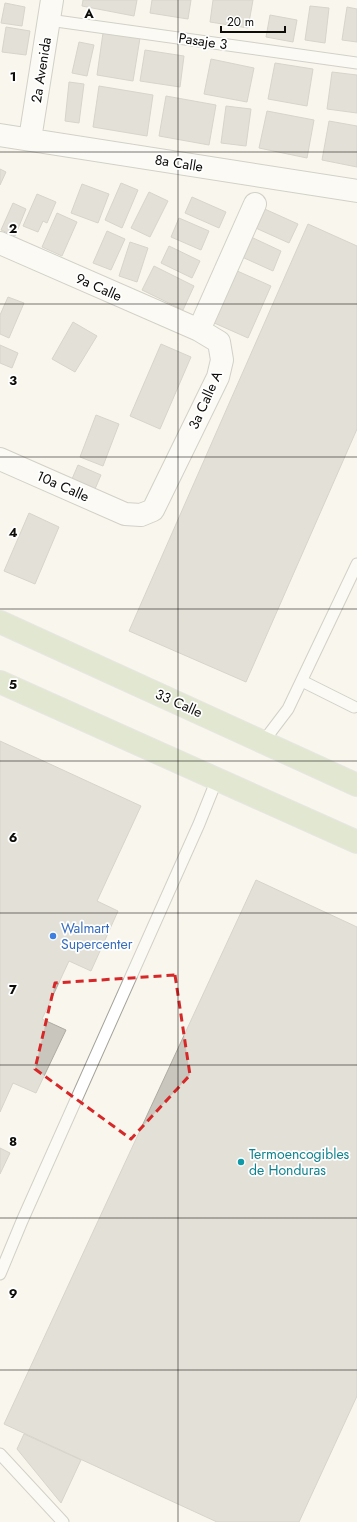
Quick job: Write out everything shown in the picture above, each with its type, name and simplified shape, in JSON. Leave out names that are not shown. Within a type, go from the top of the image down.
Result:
[{"type":"main road","name":"33 Calle","points":[[0,622],[357,785]]},
{"type":"main road","points":[[0,682],[357,842]]},
{"type":"street","name":"2a Avenida","points":[[30,139],[50,10]]},
{"type":"street","name":"8a Calle","points":[[0,135],[357,190]]},
{"type":"street","points":[[199,330],[255,204]]},
{"type":"street","name":"9a Calle","points":[[0,243],[199,330]]},
{"type":"street","name":"3a Calle A","points":[[125,514],[141,515],[153,510],[218,377],[222,360],[219,342],[199,330]]},
{"type":"street","name":"10a Calle","points":[[0,459],[125,514]]},
{"type":"lane","name":"Pasaje 3","points":[[50,10],[357,62]]},
{"type":"lane","points":[[263,742],[288,709],[357,564]]},
{"type":"lane","points":[[302,680],[356,705]]},
{"type":"lane","points":[[0,1274],[22,1221],[199,824],[217,779]]},
{"type":"lane","points":[[0,1454],[62,1522]]},
{"type":"highlighted area","points":[[175,975],[190,1075],[131,1139],[35,1069],[55,983]]},
{"type":"building","points":[[83,0],[137,0],[134,16],[82,6]]},
{"type":"building","points":[[152,0],[191,0],[188,19],[150,13]]},
{"type":"building","points":[[213,0],[253,0],[248,28],[210,22]]},
{"type":"building","points":[[5,3],[25,7],[22,26],[1,23]]},
{"type":"building","points":[[310,6],[329,8],[325,43],[305,40]]},
{"type":"building","points":[[347,7],[357,9],[357,42],[342,40]]},
{"type":"building","points":[[270,15],[297,20],[293,42],[266,37]]},
{"type":"building","points":[[6,27],[30,31],[26,55],[2,52]]},
{"type":"building","points":[[103,33],[140,38],[133,81],[97,75]]},
{"type":"building","points":[[79,42],[94,45],[87,76],[72,73]]},
{"type":"building","points":[[145,50],[184,56],[180,87],[140,81]]},
{"type":"building","points":[[211,59],[254,68],[247,102],[204,94]]},
{"type":"building","points":[[275,63],[313,69],[307,106],[268,99]]},
{"type":"building","points":[[332,72],[357,75],[357,113],[327,109]]},
{"type":"building","points":[[69,82],[84,84],[79,123],[65,121]]},
{"type":"building","points":[[99,86],[153,95],[147,136],[93,127]]},
{"type":"building","points":[[166,96],[216,105],[209,145],[159,136]]},
{"type":"building","points":[[226,106],[251,109],[246,146],[221,143]]},
{"type":"building","points":[[267,111],[314,120],[307,158],[259,148]]},
{"type":"building","points":[[329,121],[357,126],[357,167],[322,160]]},
{"type":"building","points":[[0,169],[6,172],[0,185]]},
{"type":"building","points":[[121,183],[138,190],[122,228],[105,220]]},
{"type":"building","points":[[82,184],[109,194],[98,223],[71,213]]},
{"type":"building","points":[[149,192],[168,201],[150,237],[131,228]]},
{"type":"building","points":[[37,194],[56,202],[47,223],[43,221],[38,232],[23,226]]},
{"type":"building","points":[[192,197],[226,212],[219,228],[185,213]]},
{"type":"building","points":[[13,203],[26,209],[15,236],[1,230]]},
{"type":"building","points":[[258,206],[298,224],[289,243],[249,225]]},
{"type":"building","points":[[57,213],[77,222],[62,256],[42,247]]},
{"type":"building","points":[[179,218],[209,231],[201,250],[171,237]]},
{"type":"building","points":[[308,224],[357,246],[357,429],[246,682],[129,631]]},
{"type":"building","points":[[107,231],[125,239],[111,270],[93,263]]},
{"type":"building","points":[[251,237],[281,251],[273,271],[242,257]]},
{"type":"building","points":[[130,242],[148,248],[137,282],[119,276]]},
{"type":"building","points":[[169,246],[200,261],[192,278],[161,263]]},
{"type":"building","points":[[154,266],[194,286],[183,310],[142,290]]},
{"type":"building","points":[[235,270],[271,286],[248,338],[212,322]]},
{"type":"building","points":[[8,297],[24,303],[9,338],[0,334],[0,315]]},
{"type":"building","points":[[73,322],[97,336],[75,372],[52,359]]},
{"type":"building","points":[[161,344],[191,357],[160,429],[130,416]]},
{"type":"building","points":[[0,345],[18,353],[12,368],[0,363]]},
{"type":"building","points":[[96,415],[119,424],[103,466],[80,457]]},
{"type":"building","points":[[78,465],[101,475],[95,489],[72,479]]},
{"type":"building","points":[[29,513],[59,527],[35,584],[4,571]]},
{"type":"building","name":"Walmart Supercenter","points":[[0,741],[141,806],[97,901],[118,911],[91,971],[69,961],[42,1019],[66,1030],[36,1093],[13,1083],[0,1112]]},
{"type":"building","name":"Termoencogibles de Honduras","points":[[256,880],[357,927],[357,1396],[299,1522],[217,1522],[4,1424]]},
{"type":"building","points":[[0,1148],[10,1153],[0,1174]]},
{"type":"building","points":[[24,1434],[81,1460],[61,1503],[17,1449]]},
{"type":"place","name":"Walmart Supercenter","points":[[53,936]]},
{"type":"place","name":"Termoencogibles de Honduras","points":[[241,1162]]}]
